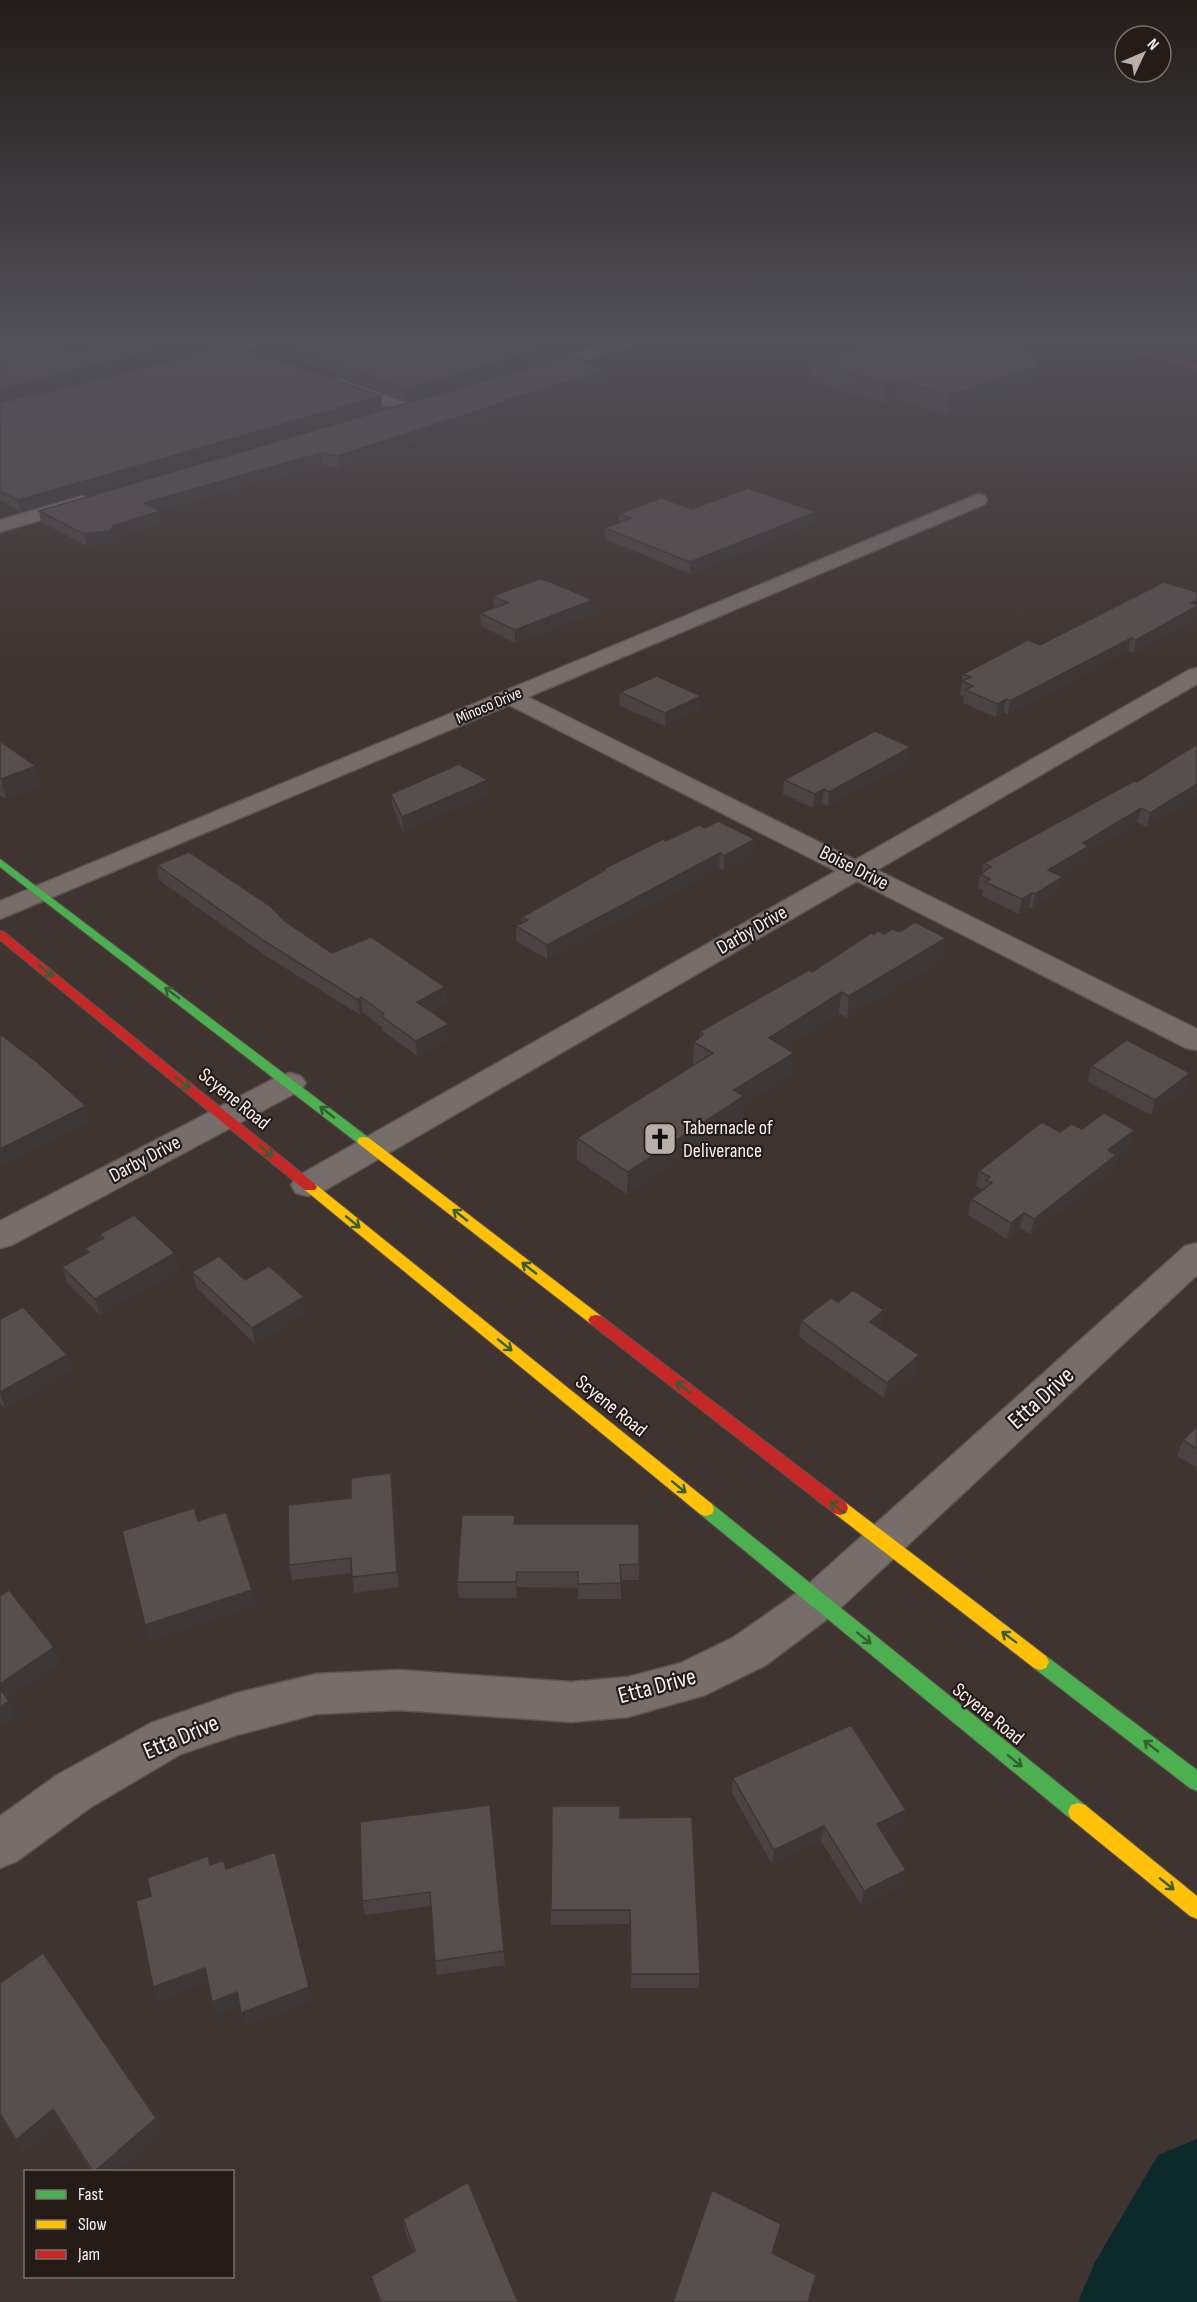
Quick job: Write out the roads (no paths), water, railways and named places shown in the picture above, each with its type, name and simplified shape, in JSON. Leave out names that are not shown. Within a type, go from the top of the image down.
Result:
[{"type":"main road","points":[[0,862],[1197,1782]]},
{"type":"main road","points":[[0,879],[15,873]]},
{"type":"main road","name":"Scyene Road","points":[[0,934],[1197,1909]]},
{"type":"street","points":[[0,526],[101,496]]},
{"type":"street","name":"Minoco Drive","points":[[0,911],[978,500]]},
{"type":"street","name":"Darby Drive","points":[[308,1185],[1197,675]]},
{"type":"street","name":"Boise Drive","points":[[510,697],[1197,1041]]},
{"type":"street","name":"Darby Drive","points":[[0,1236],[290,1083]]},
{"type":"street","name":"Etta Drive","points":[[0,1845],[74,1791],[167,1738],[237,1714],[316,1694],[399,1690],[571,1702],[628,1697],[689,1681],[740,1656],[819,1601],[1197,1255]]},
{"type":"waterway","points":[[1135,2302],[1197,2194]]},
{"type":"place","name":"Tabernacle of Deliverance","points":[[660,1139]]}]
